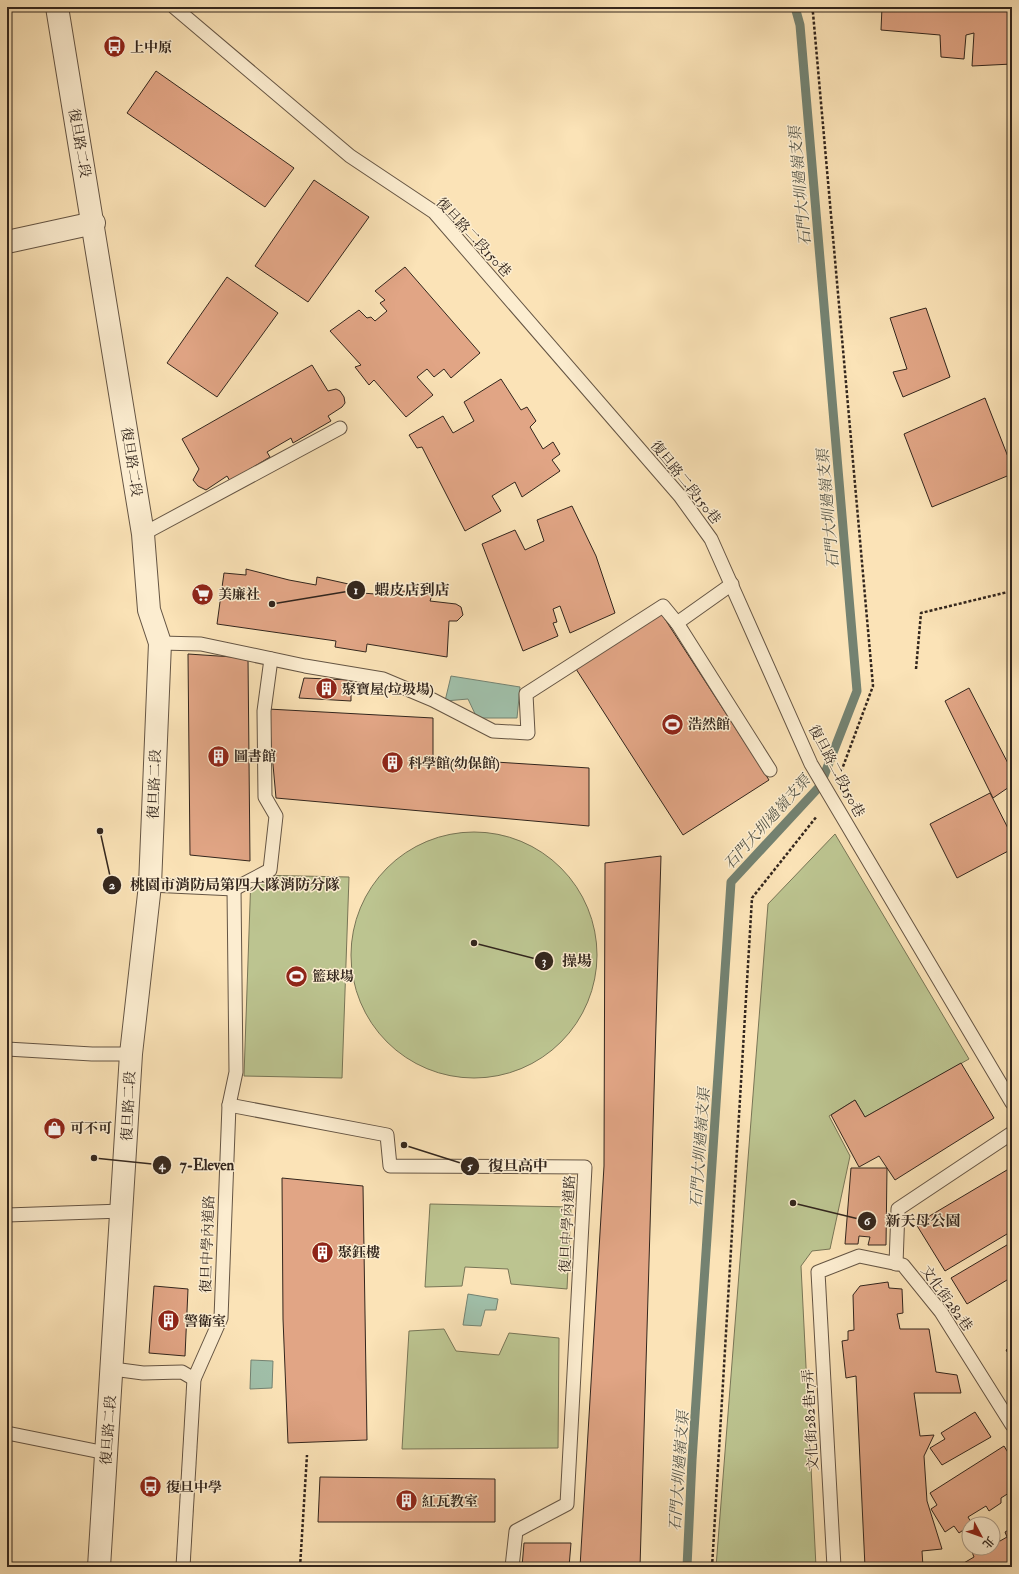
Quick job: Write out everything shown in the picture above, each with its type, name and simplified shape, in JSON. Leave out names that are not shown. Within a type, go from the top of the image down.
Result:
[{"type":"street","name":"復旦路二段","points":[[57,7],[94,223],[143,534],[149,610],[160,643],[150,885],[131,1054],[100,1567]]},
{"type":"street","points":[[7,242],[94,223]]},
{"type":"lane","name":"復旦路二段150巷","points":[[174,7],[350,156],[434,212],[680,496],[711,539],[811,764],[1012,1103]]},
{"type":"lane","points":[[143,534],[340,428]]},
{"type":"lane","points":[[676,623],[732,584]]},
{"type":"lane","points":[[160,643],[201,644],[271,659],[383,679],[433,700],[492,731],[528,733],[526,694],[663,606],[676,623],[770,770]]},
{"type":"lane","points":[[150,885],[234,889],[270,870],[276,816],[266,797],[264,711],[271,659]]},
{"type":"lane","name":"復旦中學內道路","points":[[184,1567],[194,1378],[221,1318],[229,1105],[236,1072],[234,889]]},
{"type":"lane","points":[[7,1049],[92,1054],[131,1054]]},
{"type":"lane","name":"復旦中學內道路","points":[[229,1105],[387,1135],[390,1166],[585,1167],[576,1362],[567,1504],[516,1531],[512,1567]]},
{"type":"lane","points":[[896,1264],[898,1209],[1012,1133]]},
{"type":"lane","points":[[7,1215],[122,1212]]},
{"type":"lane","name":"文化街282巷","points":[[818,1272],[859,1256],[903,1265],[941,1312],[1012,1425]]},
{"type":"lane","name":"文化街282巷17弄","points":[[818,1272],[834,1567]]},
{"type":"lane","points":[[112,1369],[143,1373],[182,1372],[194,1378]]},
{"type":"lane","points":[[7,1433],[106,1453]]},
{"type":"path","points":[[712,1567],[752,898],[831,798],[873,686],[813,13],[811,7]]},
{"type":"path","points":[[916,670],[921,613],[1012,591]]},
{"type":"path","points":[[300,1567],[307,1455]]},
{"type":"shaded area","points":[[451,676],[520,687],[517,718],[477,718],[468,699],[445,701]]},
{"type":"shaded area","points":[[474,832],[498,834],[521,841],[542,853],[561,868],[576,887],[588,908],[595,931],[597,955],[595,979],[588,1002],[576,1023],[561,1042],[542,1057],[521,1069],[498,1076],[474,1078],[450,1076],[427,1069],[406,1057],[387,1042],[372,1023],[360,1002],[353,979],[351,955],[353,931],[360,908],[372,887],[387,868],[406,853],[427,841],[450,834]]},
{"type":"shaded area","points":[[835,834],[969,1059],[865,1117],[855,1100],[829,1116],[850,1156],[830,1249],[812,1251],[801,1266],[816,1567],[716,1567],[768,904]]},
{"type":"shaded area","name":"籃球場","points":[[251,875],[349,877],[342,1078],[244,1076]]},
{"type":"shaded area","points":[[430,1204],[571,1207],[567,1289],[511,1284],[508,1269],[465,1267],[462,1286],[425,1287]]},
{"type":"shaded area","points":[[468,1294],[498,1299],[496,1310],[485,1310],[481,1326],[463,1325]]},
{"type":"shaded area","points":[[444,1329],[456,1351],[499,1355],[509,1333],[559,1338],[558,1448],[402,1449],[409,1331]]},
{"type":"shaded area","points":[[251,1360],[273,1361],[272,1388],[250,1389]]},
{"type":"building","points":[[882,7],[1012,7],[1012,64],[972,66],[974,33],[966,35],[964,59],[941,57],[940,35],[881,30]]},
{"type":"building","points":[[156,71],[294,168],[265,207],[127,113]]},
{"type":"building","points":[[314,180],[369,217],[308,302],[255,266]]},
{"type":"building","points":[[405,267],[480,353],[451,378],[444,369],[434,377],[427,369],[417,377],[433,395],[406,417],[374,380],[369,385],[355,367],[361,365],[330,331],[359,310],[367,318],[371,317],[375,321],[387,311],[380,303],[385,300],[375,291]]},
{"type":"building","points":[[227,277],[278,313],[217,397],[167,363]]},
{"type":"building","points":[[926,308],[950,377],[903,397],[893,372],[907,369],[890,318]]},
{"type":"building","points":[[312,365],[328,391],[336,389],[340,391],[344,397],[345,403],[342,407],[328,416],[331,421],[293,443],[291,438],[267,452],[270,457],[230,481],[227,476],[206,490],[198,486],[193,480],[199,469],[182,439]]},
{"type":"building","points":[[501,379],[521,410],[527,407],[536,421],[530,427],[543,449],[553,442],[560,454],[552,460],[560,471],[522,497],[515,482],[492,496],[501,511],[465,531],[422,447],[417,448],[409,435],[443,416],[453,433],[474,421],[464,402]]},
{"type":"building","points":[[985,398],[1012,467],[1012,474],[932,507],[904,434]]},
{"type":"building","points":[[572,506],[596,556],[615,613],[570,633],[560,606],[553,609],[557,622],[553,623],[558,636],[523,651],[482,544],[515,530],[525,550],[544,541],[537,520]]},
{"type":"building","points":[[246,569],[316,585],[317,577],[362,587],[362,593],[388,595],[389,589],[432,595],[430,601],[456,604],[461,607],[463,615],[457,621],[449,621],[447,657],[367,644],[366,652],[335,647],[336,641],[217,624],[224,573],[246,575]]},
{"type":"building","name":"浩然館","points":[[661,613],[769,780],[683,835],[576,669]]},
{"type":"building","name":"圖書館","points":[[188,654],[248,658],[250,861],[190,855]]},
{"type":"building","name":"聚寶屋(垃圾場)","points":[[304,678],[351,680],[351,701],[299,698]]},
{"type":"building","points":[[969,688],[1012,771],[1012,785],[993,798],[945,701]]},
{"type":"building","name":"科學館(幼保館)","points":[[268,709],[433,718],[433,758],[589,768],[589,826],[276,798]]},
{"type":"building","points":[[990,793],[1012,836],[1012,849],[957,878],[930,824]]},
{"type":"building","points":[[661,856],[640,1567],[580,1567],[604,1166],[605,863]]},
{"type":"building","points":[[961,1063],[994,1118],[895,1180],[879,1156],[859,1167],[831,1115],[855,1100],[865,1117]]},
{"type":"building","points":[[1012,1167],[1012,1231],[945,1271],[916,1224]]},
{"type":"building","points":[[851,1168],[887,1168],[886,1245],[868,1245],[870,1237],[859,1236],[858,1244],[845,1244]]},
{"type":"building","name":"聚鈺樓","points":[[282,1178],[363,1186],[367,1440],[288,1443],[283,1319]]},
{"type":"building","points":[[1012,1242],[1012,1277],[967,1304],[951,1278]]},
{"type":"building","points":[[888,1282],[889,1288],[902,1289],[903,1313],[897,1314],[900,1329],[929,1329],[936,1372],[957,1375],[961,1393],[914,1393],[920,1436],[934,1435],[924,1456],[927,1501],[942,1549],[922,1551],[923,1567],[865,1567],[856,1376],[846,1378],[842,1341],[848,1340],[848,1331],[854,1330],[853,1295],[860,1286]]},
{"type":"building","name":"警衛室","points":[[154,1286],[188,1289],[185,1356],[149,1353]]},
{"type":"building","points":[[1012,1346],[1012,1360],[1006,1350]]},
{"type":"building","points":[[975,1412],[991,1437],[942,1465],[930,1448],[945,1439],[941,1433]]},
{"type":"building","points":[[1004,1446],[1012,1459],[1012,1491],[1001,1498],[1001,1503],[989,1511],[986,1506],[970,1516],[961,1516],[961,1532],[959,1533],[954,1526],[945,1532],[931,1509],[937,1505],[930,1493]]},
{"type":"building","name":"紅瓦教室","points":[[320,1477],[495,1479],[495,1522],[318,1522]]},
{"type":"building","points":[[1012,1528],[1012,1567],[957,1567],[974,1556],[1001,1556],[1001,1540],[1007,1537],[1005,1532]]},
{"type":"building","points":[[524,1543],[571,1543],[569,1567],[522,1567]]},
{"type":"waterway","name":"石門大圳過嶺支渠","points":[[687,1567],[692,1460],[731,882],[820,786],[857,691],[800,25],[795,7]]},
{"type":"place","name":"上中原","points":[[114,47]]},
{"type":"place","name":"美廉社","points":[[202,594]]},
{"type":"place","name":"蝦皮店到店","points":[[272,604]]},
{"type":"place","name":"聚寶屋(垃圾場)","points":[[326,689]]},
{"type":"place","name":"浩然館","points":[[672,724]]},
{"type":"place","name":"圖書館","points":[[219,756]]},
{"type":"place","name":"科學館(幼保館)","points":[[392,763]]},
{"type":"place","name":"桃園市消防局第四大隊消防分隊","points":[[100,831]]},
{"type":"place","name":"操場","points":[[474,943]]},
{"type":"place","name":"籃球場","points":[[297,976]]},
{"type":"place","name":"可不可","points":[[55,1128]]},
{"type":"place","name":"復旦高中","points":[[404,1145]]},
{"type":"place","name":"7-Eleven","points":[[94,1158]]},
{"type":"place","name":"新天母公園","points":[[793,1203]]},
{"type":"place","name":"聚鈺樓","points":[[323,1252]]},
{"type":"place","name":"警衛室","points":[[169,1321]]},
{"type":"place","name":"復旦中學","points":[[150,1487]]},
{"type":"place","name":"紅瓦教室","points":[[407,1501]]}]
